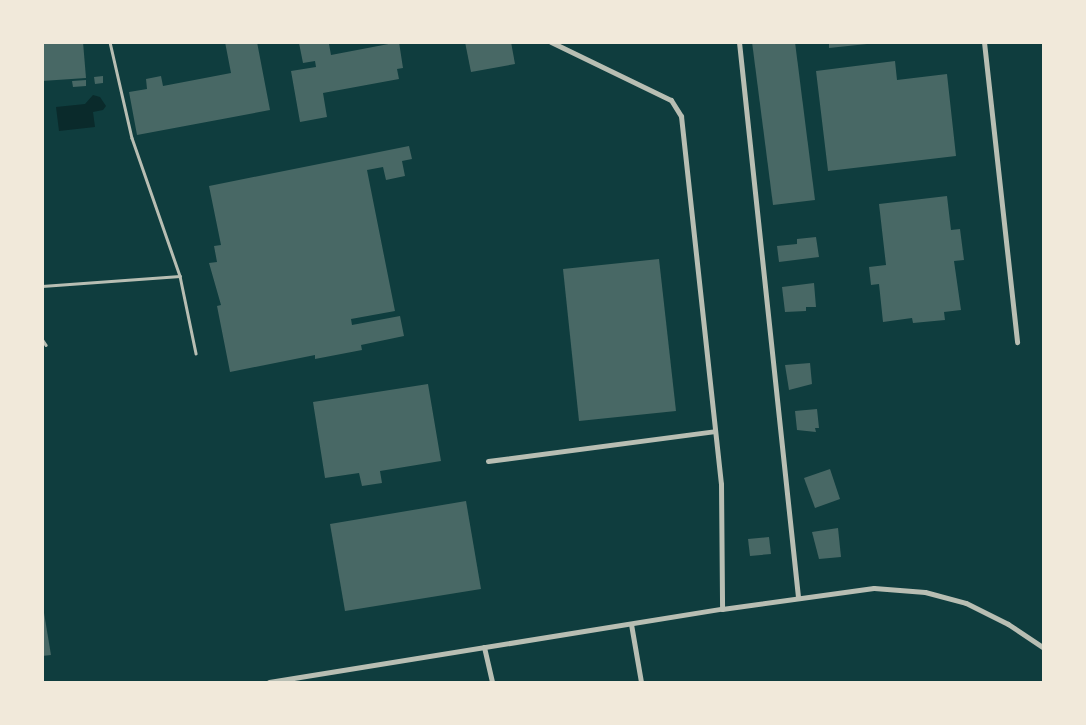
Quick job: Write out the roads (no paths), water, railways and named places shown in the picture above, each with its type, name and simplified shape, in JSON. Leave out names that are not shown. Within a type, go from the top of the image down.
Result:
[{"type":"street","points":[[551,42],[671,100],[680,110],[716,431],[722,503],[722,609]]},
{"type":"street","points":[[739,42],[798,597]]},
{"type":"street","points":[[984,42],[1017,342]]},
{"type":"street","points":[[488,460],[716,431]]},
{"type":"street","points":[[269,682],[798,597],[874,588],[925,592],[976,607],[1044,648]]},
{"type":"street","points":[[630,624],[641,682]]},
{"type":"street","points":[[484,647],[492,682]]},
{"type":"lane","points":[[110,42],[132,138],[180,276],[196,353]]},
{"type":"lane","points":[[42,286],[180,276]]},
{"type":"lane","points":[[42,339],[46,344]]},
{"type":"water","points":[[93,95],[100,97],[106,106],[103,110],[93,112],[95,127],[59,131],[56,107],[85,104]]}]
